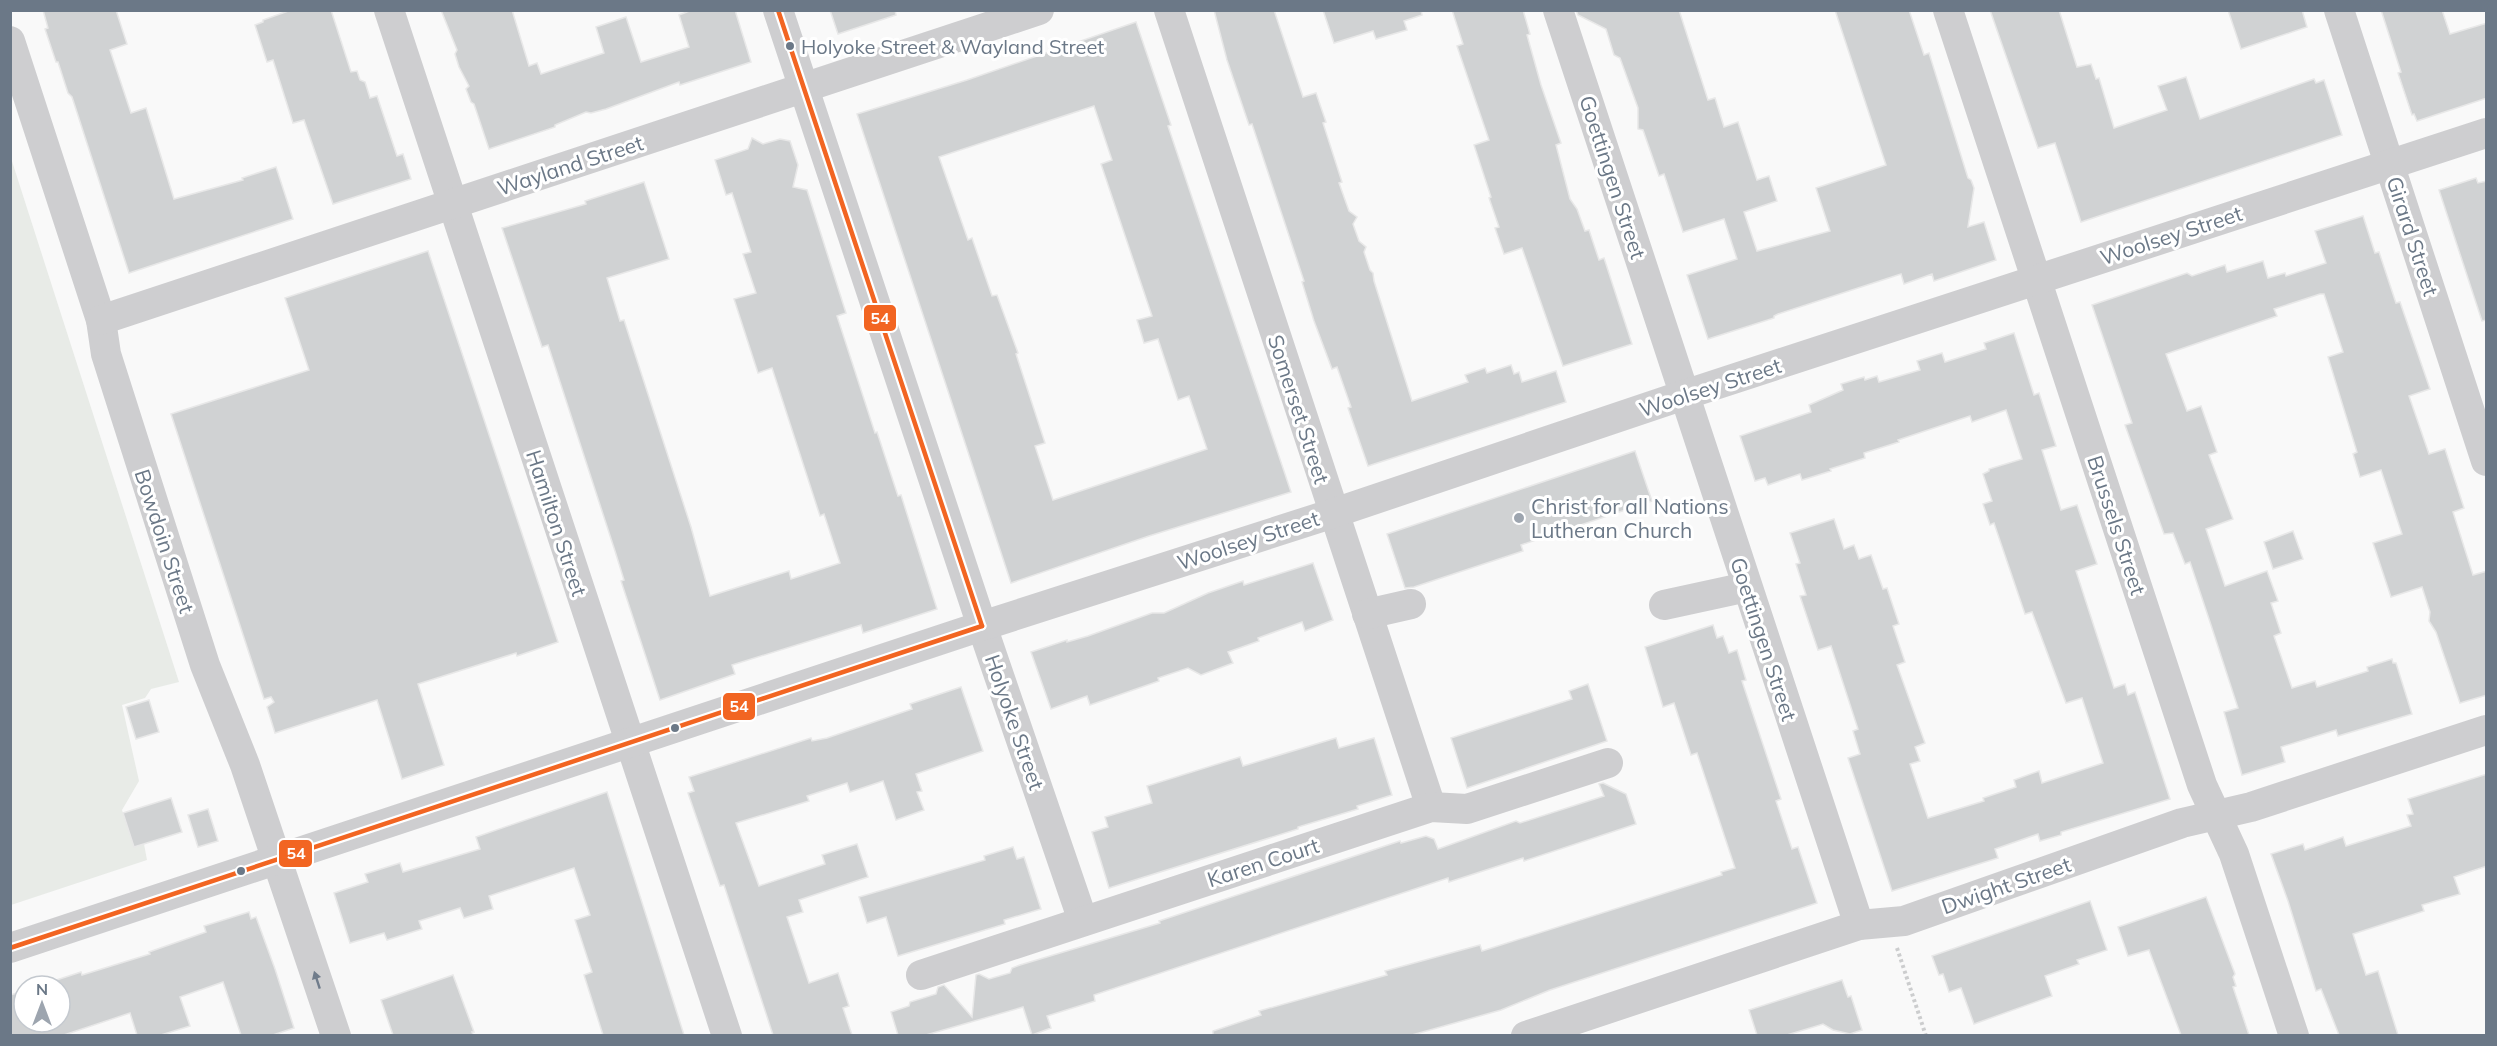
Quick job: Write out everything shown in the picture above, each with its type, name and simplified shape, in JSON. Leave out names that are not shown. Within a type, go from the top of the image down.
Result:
[{"type":"street","name":"Hamilton Street","points":[[389,10],[727,1035]]},
{"type":"street","name":"Holyoke Street","points":[[778,10],[982,626],[1083,921]]},
{"type":"street","name":"Wayland Street","points":[[101,320],[1039,10]]},
{"type":"street","name":"Somerset Street","points":[[1168,10],[1431,807]]},
{"type":"street","name":"Goettingen Street","points":[[1558,10],[1858,925]]},
{"type":"street","name":"Brussels Street","points":[[1948,10],[2202,785],[2234,854],[2294,1035]]},
{"type":"street","name":"Girard Street","points":[[2339,10],[2487,461]]},
{"type":"street","name":"Bowdoin Street","points":[[10,41],[101,320],[106,354],[205,665],[245,765],[336,1035]]},
{"type":"street","name":"Woolsey Street","points":[[10,948],[982,626],[1334,513],[1684,395],[2487,133]]},
{"type":"street","points":[[1664,604],[1747,587]]},
{"type":"street","points":[[1367,614],[1411,604]]},
{"type":"street","name":"Dwight Street","points":[[1526,1035],[1858,925],[1904,921],[2182,824],[2251,807],[2487,730]]},
{"type":"street","name":"Karen Court","points":[[921,975],[1431,807],[1467,809],[1608,763]]},
{"type":"path","points":[[1888,922],[1926,1035]]},
{"type":"shaded area","points":[[10,155],[179,682],[151,689],[145,698],[122,705],[139,781],[122,810],[134,847],[144,844],[147,860],[11,905]]},
{"type":"building","points":[[43,10],[116,10],[127,44],[110,50],[131,113],[146,108],[174,199],[243,180],[242,178],[276,167],[293,219],[129,273],[72,97],[68,93],[45,29],[48,28]]},
{"type":"building","points":[[291,10],[331,10],[351,72],[357,71],[360,80],[365,82],[370,98],[377,96],[397,156],[403,154],[411,179],[333,204],[304,120],[293,123],[273,60],[267,62],[255,25]]},
{"type":"building","points":[[441,10],[512,10],[529,66],[537,63],[541,74],[604,53],[596,27],[626,17],[641,62],[689,47],[679,15],[692,10],[735,10],[751,62],[680,85],[679,82],[606,109],[586,112],[555,125],[555,127],[489,149],[474,104],[466,89],[469,86],[459,67],[455,54],[457,50]]},
{"type":"building","points":[[830,10],[895,10],[896,15],[838,34]]},
{"type":"building","points":[[1214,10],[1274,10],[1303,97],[1316,93],[1342,182],[1339,183],[1349,211],[1357,217],[1353,224],[1359,241],[1366,247],[1364,252],[1373,273],[1412,401],[1468,382],[1465,375],[1485,368],[1487,373],[1511,365],[1514,374],[1519,372],[1522,382],[1556,371],[1566,402],[1368,466],[1337,367],[1332,369],[1314,321],[1302,282],[1304,281],[1252,124],[1249,125],[1227,60]]},
{"type":"building","points":[[1323,10],[1421,10],[1422,15],[1404,21],[1407,30],[1376,39],[1373,31],[1334,43]]},
{"type":"building","points":[[1452,10],[1523,10],[1530,34],[1527,35],[1541,85],[1561,143],[1556,145],[1570,199],[1577,209],[1585,231],[1589,230],[1599,260],[1604,258],[1632,344],[1563,366],[1522,248],[1504,254],[1495,228],[1499,227],[1474,145],[1489,140],[1457,46],[1463,44]]},
{"type":"building","points":[[1576,10],[1679,10],[1708,100],[1715,98],[1724,127],[1738,122],[1757,180],[1769,176],[1777,201],[1744,212],[1757,251],[1830,231],[1816,188],[1886,165],[1835,10],[1909,10],[1924,55],[1929,53],[1968,178],[1974,188],[1968,227],[1984,222],[1996,260],[1934,281],[1932,274],[1904,284],[1901,274],[1708,339],[1687,275],[1737,259],[1724,219],[1683,232],[1664,174],[1659,176],[1643,130],[1638,129],[1638,108],[1620,58],[1614,55],[1606,29],[1578,15]]},
{"type":"building","points":[[1990,10],[2059,10],[2077,67],[2091,64],[2096,79],[2099,78],[2114,128],[2167,110],[2158,86],[2186,77],[2200,119],[2314,79],[2316,83],[2324,80],[2342,135],[2081,222],[2055,143],[2038,148]]},
{"type":"building","points":[[2228,10],[2302,10],[2307,27],[2241,49]]},
{"type":"building","points":[[2381,10],[2442,10],[2450,34],[2487,23],[2487,98],[2417,121],[2414,114],[2412,115],[2398,73],[2401,72]]},
{"type":"building","points":[[1136,22],[1171,125],[1168,126],[1291,492],[1149,536],[1011,583],[857,114],[967,80]],"holes":[[[1094,106],[1112,160],[1101,164],[1152,316],[1137,320],[1144,343],[1158,339],[1178,400],[1189,396],[1207,449],[1053,500],[1035,446],[1045,443],[1016,354],[1018,353],[997,295],[992,296],[972,238],[968,240],[939,157]]]},
{"type":"building","points":[[752,138],[763,144],[780,139],[790,141],[798,165],[793,187],[807,190],[846,313],[837,316],[875,433],[877,432],[898,496],[901,495],[937,609],[863,633],[861,625],[732,665],[735,674],[660,700],[621,581],[624,580],[615,551],[548,345],[542,347],[502,228],[586,204],[585,201],[644,182],[669,259],[607,278],[620,321],[624,320],[691,527],[710,596],[789,571],[791,579],[840,563],[824,514],[820,516],[772,368],[758,373],[734,299],[756,293],[743,254],[751,252],[732,193],[726,195],[715,160],[748,149]]},
{"type":"building","points":[[2476,178],[2478,183],[2487,181],[2487,320],[2482,321],[2439,190]]},
{"type":"building","points":[[2363,216],[2375,253],[2379,252],[2396,303],[2400,302],[2430,389],[2409,396],[2429,454],[2445,449],[2464,508],[2453,512],[2473,575],[2487,571],[2487,695],[2460,703],[2436,632],[2429,621],[2430,612],[2422,587],[2391,597],[2373,543],[2402,534],[2381,470],[2360,477],[2353,454],[2357,452],[2328,357],[2343,352],[2324,294],[2274,309],[2277,316],[2166,354],[2187,411],[2201,406],[2217,452],[2209,455],[2233,519],[2206,529],[2225,586],[2267,571],[2278,601],[2271,603],[2281,633],[2274,636],[2292,688],[2315,681],[2317,687],[2368,671],[2367,667],[2392,659],[2393,663],[2396,663],[2412,714],[2338,736],[2336,730],[2281,747],[2285,762],[2242,775],[2224,712],[2238,708],[2190,562],[2185,564],[2173,533],[2164,534],[2125,425],[2132,423],[2092,305],[2187,273],[2192,276],[2225,265],[2227,272],[2263,261],[2268,278],[2285,273],[2286,276],[2326,263],[2315,231]]},
{"type":"building","points":[[428,251],[558,642],[418,684],[444,765],[402,779],[377,700],[275,733],[267,707],[274,702],[271,697],[264,699],[171,414],[309,370],[285,298]]},
{"type":"building","points":[[2014,333],[2034,395],[2039,393],[2056,446],[2042,450],[2061,510],[2077,505],[2097,564],[2076,571],[2114,688],[2125,684],[2128,695],[2135,692],[2170,799],[2061,832],[2061,835],[2040,841],[2038,834],[1995,849],[1998,858],[1892,891],[1848,758],[1860,754],[1853,731],[1858,729],[1831,646],[1818,650],[1800,596],[1806,595],[1796,564],[1800,563],[1790,533],[1834,519],[1844,549],[1854,545],[1859,559],[1871,555],[1883,589],[1887,588],[1899,624],[1893,626],[1905,662],[1897,665],[1925,743],[1915,747],[1920,761],[1910,764],[1928,818],[1984,801],[1983,798],[2016,787],[2014,780],[2039,771],[2042,783],[2103,763],[2082,698],[2066,703],[2032,612],[2025,614],[1994,523],[1990,525],[1983,504],[1992,501],[1983,474],[1989,469],[2022,459],[2006,410],[1972,422],[1970,416],[1898,440],[1899,442],[1864,453],[1865,458],[1830,469],[1831,471],[1802,480],[1800,474],[1768,485],[1765,478],[1755,481],[1740,436],[1811,412],[1809,405],[1843,390],[1841,384],[1864,377],[1865,380],[1877,376],[1879,382],[1920,370],[1917,361],[1942,353],[1945,362],[1986,349],[1984,343]]},
{"type":"building","name":"Christ for all Nations Lutheran Church","points":[[1635,451],[1652,501],[1521,545],[1523,551],[1405,588],[1387,534]]},
{"type":"building","points":[[2293,531],[2303,559],[2273,569],[2264,542]]},
{"type":"building","points":[[1313,563],[1333,620],[1305,631],[1302,622],[1258,638],[1259,641],[1228,652],[1233,663],[1201,675],[1188,668],[1158,678],[1159,681],[1090,705],[1087,696],[1051,709],[1031,652],[1067,640],[1067,642],[1088,636],[1152,613],[1164,613],[1208,593],[1243,581],[1244,585]]},
{"type":"building","points":[[1713,625],[1717,638],[1723,636],[1729,653],[1737,650],[1746,680],[1742,681],[1781,799],[1776,801],[1792,849],[1798,847],[1817,903],[1550,990],[1501,1010],[1412,1035],[1213,1035],[1213,1031],[1261,1015],[1259,1011],[1387,975],[1385,971],[1480,945],[1482,951],[1722,875],[1721,872],[1735,868],[1697,753],[1691,755],[1674,703],[1663,707],[1645,647]]},
{"type":"building","points":[[1588,684],[1607,741],[1467,788],[1451,738],[1572,699],[1569,691]]},
{"type":"building","points":[[961,687],[983,751],[916,774],[922,791],[917,792],[924,810],[896,820],[883,781],[850,792],[847,783],[807,796],[809,801],[736,823],[759,886],[825,864],[822,855],[857,844],[868,877],[799,900],[803,912],[787,917],[809,983],[838,973],[849,1006],[843,1008],[852,1035],[773,1035],[724,885],[720,886],[688,793],[694,791],[689,777],[811,738],[812,741],[827,738],[912,709],[910,704]]},
{"type":"building","points":[[149,700],[159,732],[136,739],[126,707]]},
{"type":"building","points":[[1336,738],[1339,748],[1374,738],[1392,795],[1357,806],[1358,809],[1298,827],[1298,829],[1109,888],[1092,832],[1108,827],[1105,817],[1152,803],[1147,786],[1240,757],[1243,766]]},
{"type":"building","points":[[2487,774],[2487,866],[2454,877],[2460,894],[2422,905],[2424,911],[2353,934],[2366,975],[2378,971],[2398,1035],[2339,1035],[2321,989],[2316,991],[2271,854],[2303,844],[2305,850],[2343,837],[2346,846],[2411,826],[2407,815],[2413,814],[2408,799]]},
{"type":"building","points":[[1603,783],[1626,794],[1636,824],[1524,861],[1523,858],[1449,882],[1448,878],[1094,995],[1095,1001],[1047,1016],[1051,1028],[1032,1035],[1023,1007],[926,1035],[898,1035],[891,1012],[909,1006],[910,1002],[936,994],[938,987],[944,985],[972,1017],[976,975],[979,974],[989,979],[1010,973],[1012,968],[1020,965],[1160,923],[1159,921],[1400,841],[1401,843],[1426,836],[1434,839],[1438,849],[1516,821],[1520,823],[1604,796],[1599,784]]},
{"type":"building","points":[[607,792],[684,1035],[603,1035],[584,975],[592,972],[575,920],[590,915],[574,868],[489,896],[493,909],[464,918],[460,908],[419,921],[422,929],[387,940],[384,933],[350,943],[334,893],[368,882],[365,874],[400,863],[403,872],[480,849],[476,837]]},
{"type":"building","points":[[171,798],[182,832],[134,847],[123,813]]},
{"type":"building","points":[[208,809],[218,841],[198,847],[188,815]]},
{"type":"building","points":[[1013,847],[1017,859],[1024,857],[1041,909],[1004,920],[1005,924],[898,956],[886,917],[867,923],[859,897],[985,860],[984,856]]},
{"type":"building","points":[[2206,897],[2235,974],[2233,977],[2236,986],[2233,987],[2249,1035],[2181,1035],[2149,950],[2128,956],[2118,927]]},
{"type":"building","points":[[2090,901],[2107,950],[2077,960],[2079,964],[2045,976],[2052,996],[1974,1024],[1961,988],[1949,992],[1943,974],[1939,975],[1932,956]]},
{"type":"building","points":[[249,912],[251,919],[256,917],[294,1028],[273,1035],[241,1035],[223,982],[180,997],[190,1026],[161,1035],[137,1035],[130,1013],[72,1032],[72,975],[81,972],[82,975],[150,954],[149,952],[206,932],[204,926]]},
{"type":"building","points":[[453,975],[474,1032],[472,1032],[473,1035],[393,1035],[381,1000]]},
{"type":"building","points":[[1842,980],[1848,997],[1851,996],[1862,1030],[1850,1034],[1833,1030],[1823,1024],[1787,1035],[1757,1035],[1749,1010]]},
{"type":"building","points":[[12,994],[12,1034],[67,1034],[10,1035],[10,995]]},
{"type":"transit line","name":"54","points":[[778,10],[982,626]]},
{"type":"transit line","name":"54","points":[[10,948],[982,626]]},
{"type":"place","name":"Holyoke Street & Wayland Street","points":[[790,46]]},
{"type":"place","name":"Christ for all Nations Lutheran Church","points":[[1519,518]]}]
